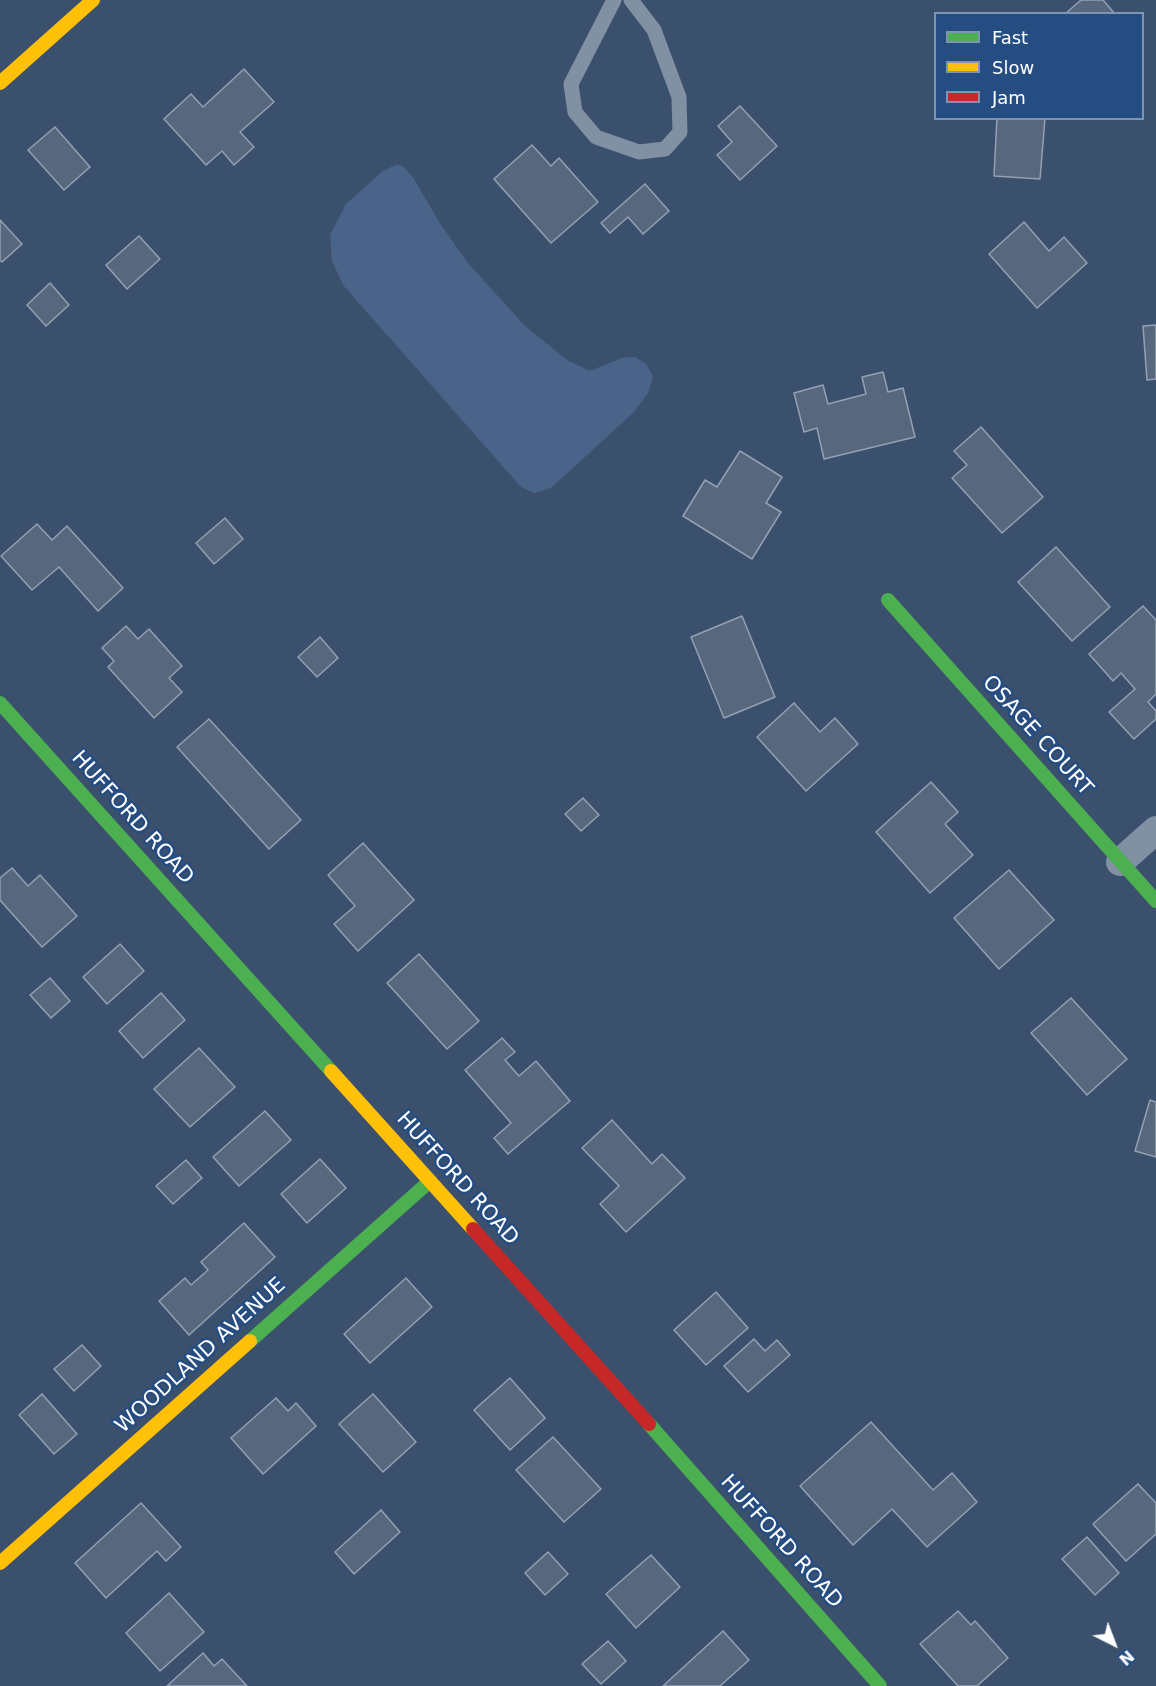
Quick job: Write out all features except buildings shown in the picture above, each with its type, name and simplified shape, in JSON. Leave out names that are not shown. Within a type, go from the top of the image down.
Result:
[{"type":"street","points":[[0,83],[93,0]]},
{"type":"street","name":"OSAGE COURT","points":[[888,600],[1156,901]]},
{"type":"street","name":"HUFFORD ROAD","points":[[0,703],[880,1686]]},
{"type":"street","points":[[1120,862],[1156,830]]},
{"type":"street","name":"WOODLAND AVENUE","points":[[0,1563],[430,1181]]},
{"type":"lane","points":[[614,0],[571,84],[575,112],[596,137],[639,152],[665,149],[680,132],[679,98],[654,30],[631,0]]},
{"type":"water","points":[[397,164],[405,168],[414,179],[441,225],[468,263],[524,325],[567,360],[590,371],[622,358],[635,357],[646,364],[653,376],[648,393],[634,412],[551,488],[534,493],[521,487],[343,285],[332,261],[330,235],[346,204],[383,171]]},
{"type":"traffic: fast","points":[[888,600],[1156,901]]},
{"type":"traffic: fast","points":[[0,703],[331,1071]]},
{"type":"traffic: fast","points":[[250,1341],[430,1181]]},
{"type":"traffic: fast","points":[[649,1424],[880,1686]]},
{"type":"traffic: slow","points":[[0,83],[93,0]]},
{"type":"traffic: slow","points":[[331,1071],[473,1229]]},
{"type":"traffic: slow","points":[[0,1563],[250,1341]]},
{"type":"traffic: jam","points":[[473,1229],[649,1424]]}]
